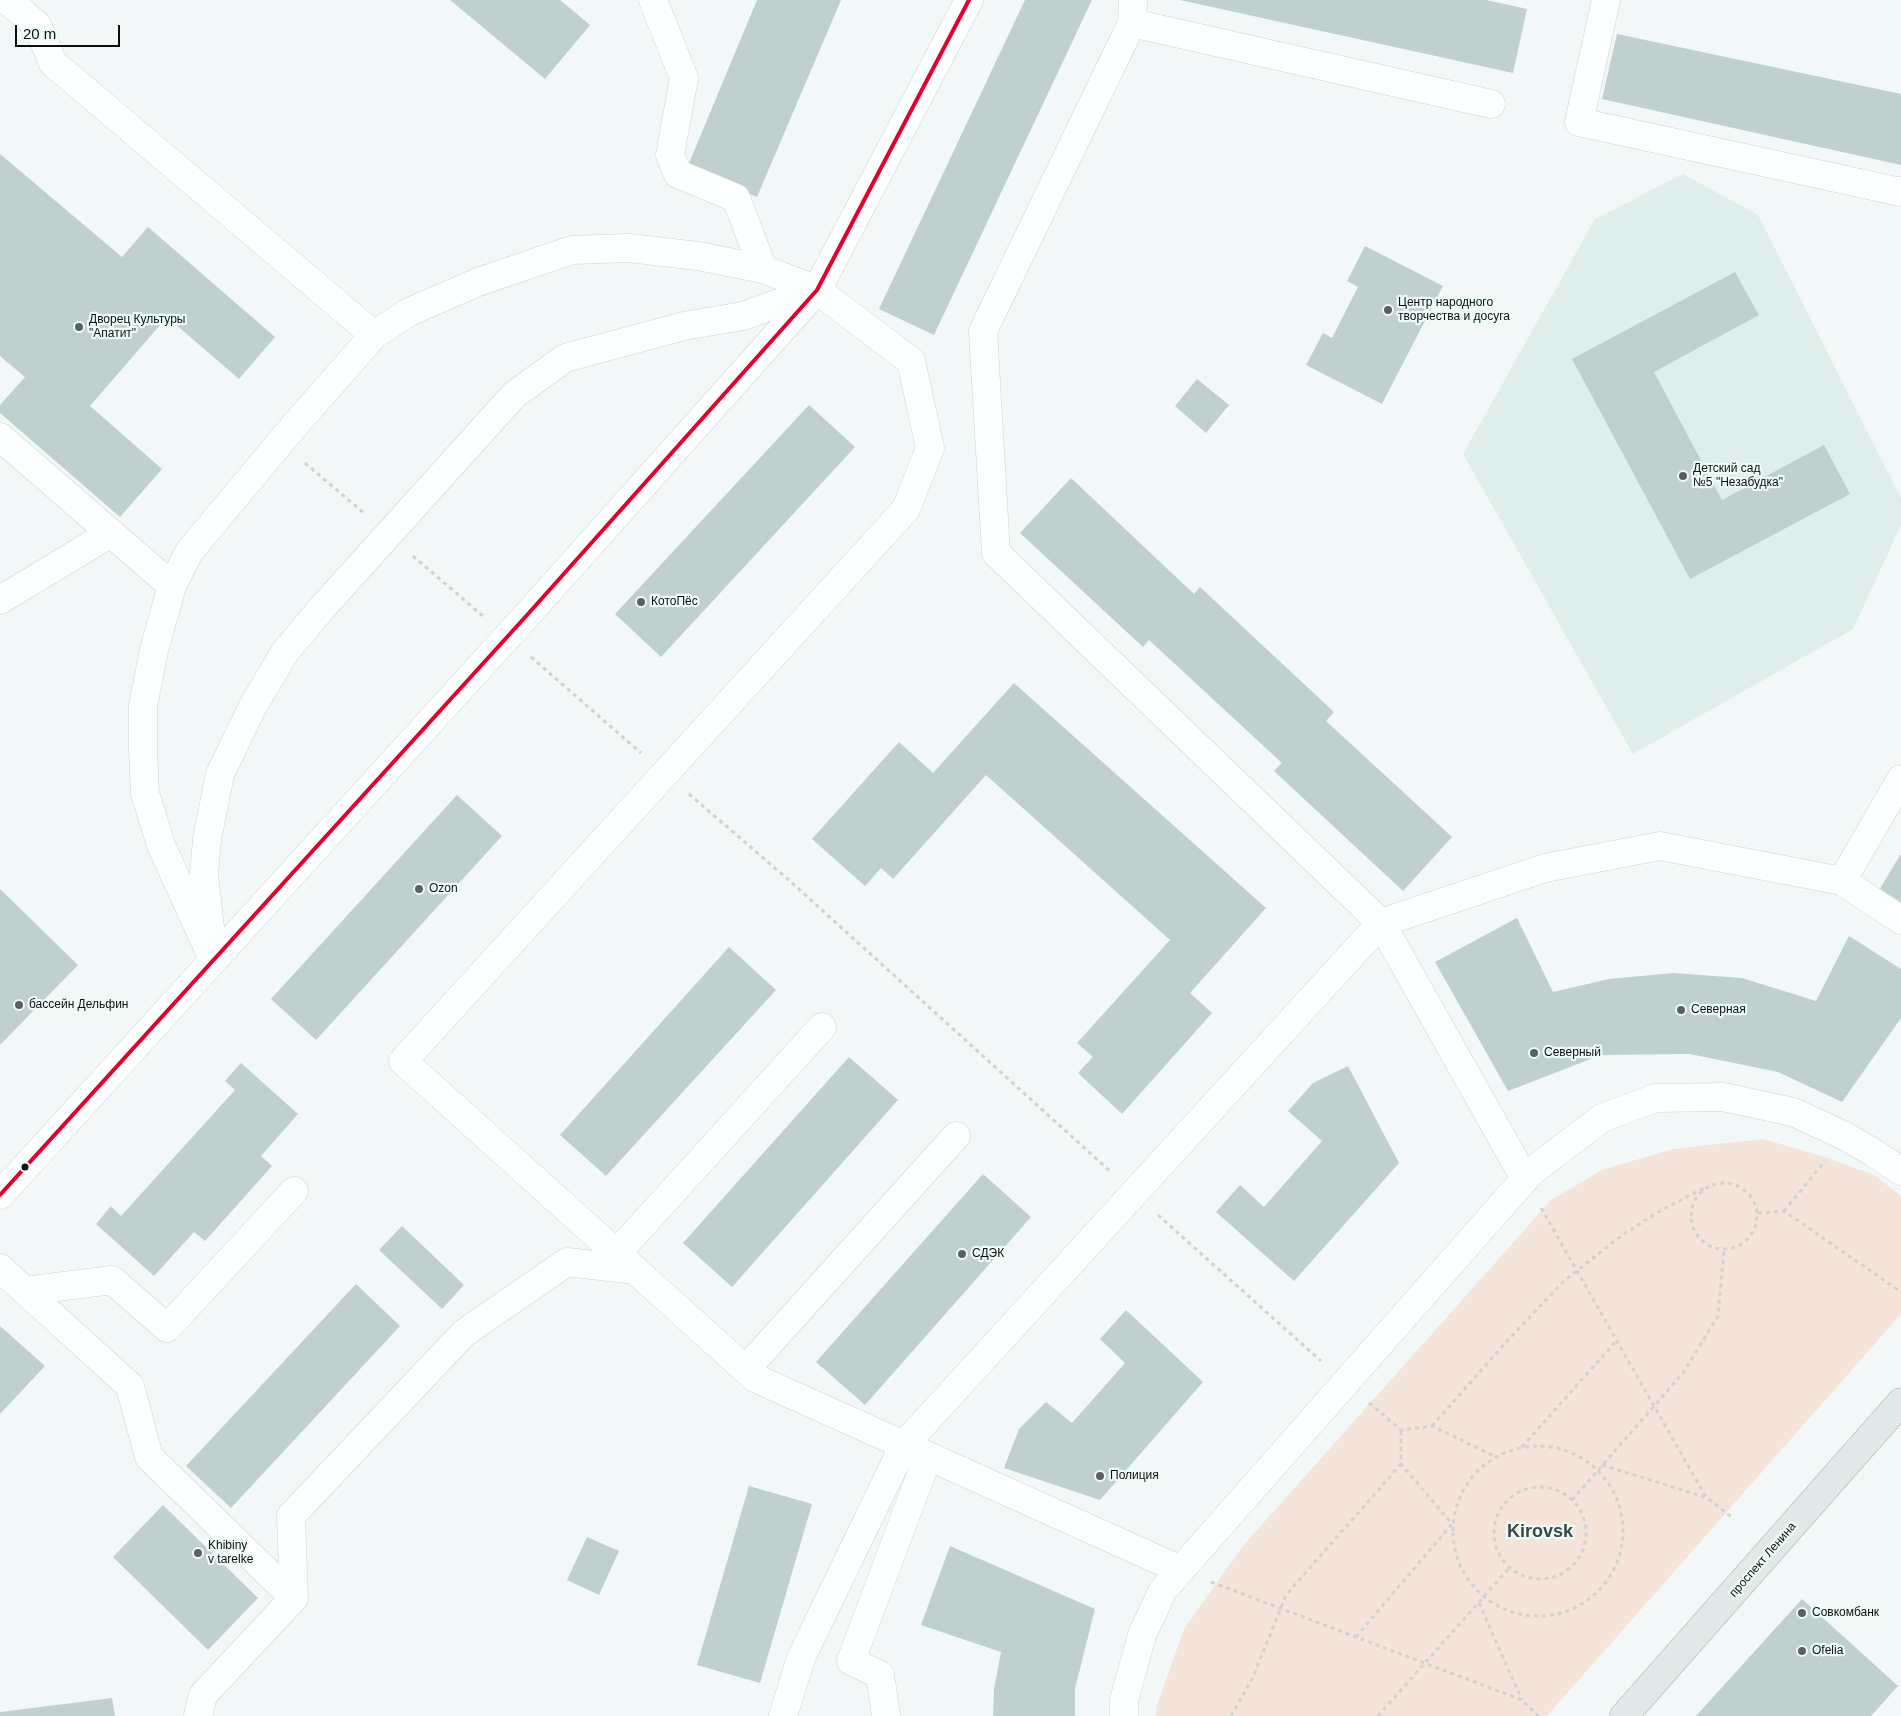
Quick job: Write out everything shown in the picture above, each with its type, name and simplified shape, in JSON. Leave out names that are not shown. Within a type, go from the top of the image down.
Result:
[{"type":"main road","name":"проспект Ленина","points":[[1624,1716],[1901,1402]]},
{"type":"street","points":[[7,0],[37,25],[53,63],[374,335]]},
{"type":"street","points":[[653,0],[684,78],[670,155],[678,174],[736,198],[763,269]]},
{"type":"street","points":[[0,1195],[213,958],[507,637],[817,290],[969,0]]},
{"type":"street","points":[[1606,0],[1579,122],[1901,192]]},
{"type":"street","points":[[1491,104],[1132,11],[983,331],[996,553],[1381,923],[1526,1179]]},
{"type":"street","points":[[213,958],[161,845],[145,793],[143,750],[144,706],[154,650],[172,586],[189,552],[374,335],[409,312],[478,282],[572,250],[629,248],[698,256],[763,269],[817,290],[911,361],[930,448],[906,509],[403,1061],[755,1378],[1181,1570]]},
{"type":"street","points":[[213,958],[204,875],[207,839],[220,774],[253,706],[285,652],[514,395],[564,358],[684,326],[743,316],[817,290]]},
{"type":"street","points":[[0,437],[172,586]]},
{"type":"street","points":[[0,600],[111,533]]},
{"type":"street","points":[[1842,881],[1901,779]]},
{"type":"street","points":[[783,1716],[801,1658],[916,1450],[1134,1193],[1381,923],[1545,868],[1660,846],[1842,881],[1901,920]]},
{"type":"street","points":[[198,1716],[203,1695],[294,1598],[291,1516],[464,1332],[566,1262],[626,1261],[822,1026]]},
{"type":"street","points":[[1124,1716],[1124,1700],[1142,1635],[1163,1590],[1531,1172],[1602,1118],[1656,1098],[1723,1097],[1793,1112],[1845,1136],[1901,1171]]},
{"type":"street","points":[[746,1369],[956,1136]]},
{"type":"street","points":[[25,1291],[112,1280],[167,1328],[294,1191]]},
{"type":"street","points":[[0,1268],[130,1386],[149,1457],[294,1598]]},
{"type":"street","points":[[886,1716],[880,1675],[851,1660],[916,1450]]},
{"type":"path","points":[[281,442],[791,882],[1345,1384],[1401,1430],[1432,1426],[1496,1457]]},
{"type":"path","points":[[1784,1211],[1845,1136]]},
{"type":"path","points":[[1432,1426],[1513,1334],[1564,1281],[1621,1236],[1660,1211],[1706,1187],[1716,1183],[1728,1182],[1739,1186],[1748,1192],[1758,1213],[1752,1234],[1744,1242],[1735,1248],[1724,1250],[1704,1243],[1696,1236],[1691,1226],[1692,1204],[1706,1187]]},
{"type":"path","points":[[1542,1209],[1706,1497],[1734,1520]]},
{"type":"path","points":[[1758,1213],[1784,1211],[1901,1292]]},
{"type":"path","points":[[1572,1500],[1683,1373],[1718,1316],[1724,1250]]},
{"type":"path","points":[[1522,1447],[1616,1340]]},
{"type":"path","points":[[1401,1430],[1401,1464],[1452,1524]]},
{"type":"path","points":[[1522,1447],[1549,1447],[1575,1454],[1598,1471],[1614,1494],[1623,1522],[1621,1550],[1610,1577],[1591,1599],[1565,1612],[1537,1617],[1508,1612],[1483,1598],[1465,1577],[1455,1552],[1452,1524],[1459,1497],[1474,1474],[1496,1457],[1522,1447]]},
{"type":"path","points":[[1232,1716],[1253,1677],[1286,1595],[1401,1464]]},
{"type":"path","points":[[1602,1465],[1706,1497]]},
{"type":"path","points":[[1531,1487],[1546,1487],[1560,1491],[1572,1500],[1582,1512],[1586,1527],[1585,1544],[1579,1558],[1568,1570],[1554,1577],[1538,1580],[1523,1577],[1509,1568],[1500,1557],[1494,1543],[1493,1528],[1497,1514],[1505,1502],[1517,1493],[1531,1487]]},
{"type":"path","points":[[1356,1637],[1452,1524]]},
{"type":"path","points":[[1378,1716],[1509,1568]]},
{"type":"path","points":[[1216,1584],[1522,1700]]},
{"type":"path","points":[[1479,1603],[1522,1700],[1538,1716]]},
{"type":"shaded area","name":"Детский сад №5 \"Незабудка\"","points":[[1683,174],[1758,215],[1901,498],[1901,525],[1853,629],[1633,754],[1463,454],[1595,219]]},
{"type":"shaded area","points":[[1763,1139],[1822,1156],[1874,1175],[1901,1196],[1901,1314],[1547,1716],[1156,1716],[1157,1705],[1184,1629],[1242,1547],[1552,1199],[1602,1170],[1673,1149]]},
{"type":"building","points":[[450,0],[560,0],[590,25],[545,79]]},
{"type":"building","points":[[757,0],[841,0],[757,197],[687,168]]},
{"type":"building","points":[[1025,0],[1092,0],[934,335],[879,309]]},
{"type":"building","points":[[1180,0],[1486,0],[1527,9],[1513,73]]},
{"type":"building","points":[[1617,34],[1901,94],[1901,165],[1602,99]]},
{"type":"building","name":"Дворец Культуры \"Апатит\"","points":[[0,154],[122,257],[148,227],[275,337],[239,379],[167,317],[90,406],[162,469],[120,517],[0,413],[0,405],[25,377],[0,356]]},
{"type":"building","name":"Центр народного творчества и досуга","points":[[1365,246],[1443,286],[1382,404],[1306,365],[1323,333],[1332,338],[1358,287],[1347,281]]},
{"type":"building","points":[[1735,272],[1759,315],[1654,372],[1722,500],[1824,445],[1850,494],[1690,579],[1572,359]]},
{"type":"building","points":[[1197,379],[1229,405],[1206,433],[1175,406]]},
{"type":"building","points":[[809,405],[855,447],[661,657],[615,614]]},
{"type":"building","points":[[1071,478],[1194,594],[1200,587],[1334,712],[1326,721],[1452,837],[1403,891],[1274,771],[1282,763],[1149,640],[1143,647],[1020,533]]},
{"type":"building","points":[[1014,683],[1266,908],[1190,993],[1212,1013],[1122,1114],[1078,1073],[1093,1057],[1077,1043],[1170,940],[986,775],[893,879],[881,868],[865,886],[812,839],[899,742],[933,773]]},
{"type":"building","points":[[457,795],[502,836],[316,1040],[271,999]]},
{"type":"building","points":[[1901,855],[1901,902],[1880,889]]},
{"type":"building","name":"бассейн Дельфин","points":[[0,889],[78,965],[0,1045]]},
{"type":"building","name":"Северная","points":[[1517,918],[1553,992],[1609,979],[1673,973],[1742,978],[1816,1001],[1849,936],[1901,969],[1901,1018],[1842,1102],[1778,1072],[1690,1054],[1601,1055],[1508,1091],[1435,962]]},
{"type":"building","points":[[729,947],[776,990],[606,1176],[560,1135]]},
{"type":"building","points":[[849,1057],[898,1100],[732,1287],[683,1243]]},
{"type":"building","points":[[241,1063],[298,1114],[261,1156],[272,1166],[205,1241],[194,1232],[154,1276],[96,1224],[111,1206],[121,1216],[235,1090],[225,1081]]},
{"type":"building","points":[[1348,1066],[1399,1163],[1294,1281],[1216,1212],[1240,1185],[1264,1207],[1322,1141],[1288,1111],[1313,1083]]},
{"type":"building","points":[[983,1174],[1031,1217],[865,1405],[816,1362]]},
{"type":"building","points":[[402,1226],[464,1285],[442,1309],[379,1250]]},
{"type":"building","points":[[356,1284],[400,1326],[231,1508],[186,1466]]},
{"type":"building","points":[[1126,1310],[1203,1382],[1100,1500],[1004,1468],[1019,1429],[1046,1402],[1072,1423],[1125,1363],[1100,1339]]},
{"type":"building","points":[[0,1326],[45,1366],[0,1414]]},
{"type":"building","points":[[749,1486],[812,1504],[760,1683],[697,1665]]},
{"type":"building","points":[[163,1505],[258,1598],[208,1650],[113,1557]]},
{"type":"building","points":[[587,1537],[619,1551],[599,1595],[567,1580]]},
{"type":"building","points":[[950,1546],[1095,1609],[1075,1689],[1075,1716],[993,1716],[994,1689],[1001,1652],[921,1625]]},
{"type":"building","points":[[1802,1599],[1898,1686],[1871,1716],[1696,1716]]},
{"type":"building","points":[[112,1698],[115,1716],[0,1716],[0,1712]]},
{"type":"transit line","points":[[0,1195],[528,614],[817,290],[969,0]]},
{"type":"place","name":"Центр народного творчества и досуга","points":[[1388,310]]},
{"type":"place","name":"Дворец Культуры \"Апатит\"","points":[[79,327]]},
{"type":"place","name":"Детский сад №5 \"Незабудка\"","points":[[1683,476]]},
{"type":"place","name":"КотоПёс","points":[[641,602]]},
{"type":"place","name":"Ozon","points":[[419,889]]},
{"type":"place","name":"бассейн Дельфин","points":[[19,1005]]},
{"type":"place","name":"Северная","points":[[1681,1010]]},
{"type":"place","name":"Северный","points":[[1534,1053]]},
{"type":"place","name":"СДЭК","points":[[962,1254]]},
{"type":"place","name":"Полиция","points":[[1100,1476]]},
{"type":"place","name":"Khibiny v tarelke","points":[[198,1553]]},
{"type":"place","name":"Совкомбанк","points":[[1802,1613]]},
{"type":"place","name":"Ofelia","points":[[1802,1651]]},
{"type":"district","name":"Kirovsk","points":[[1540,1532]]}]
